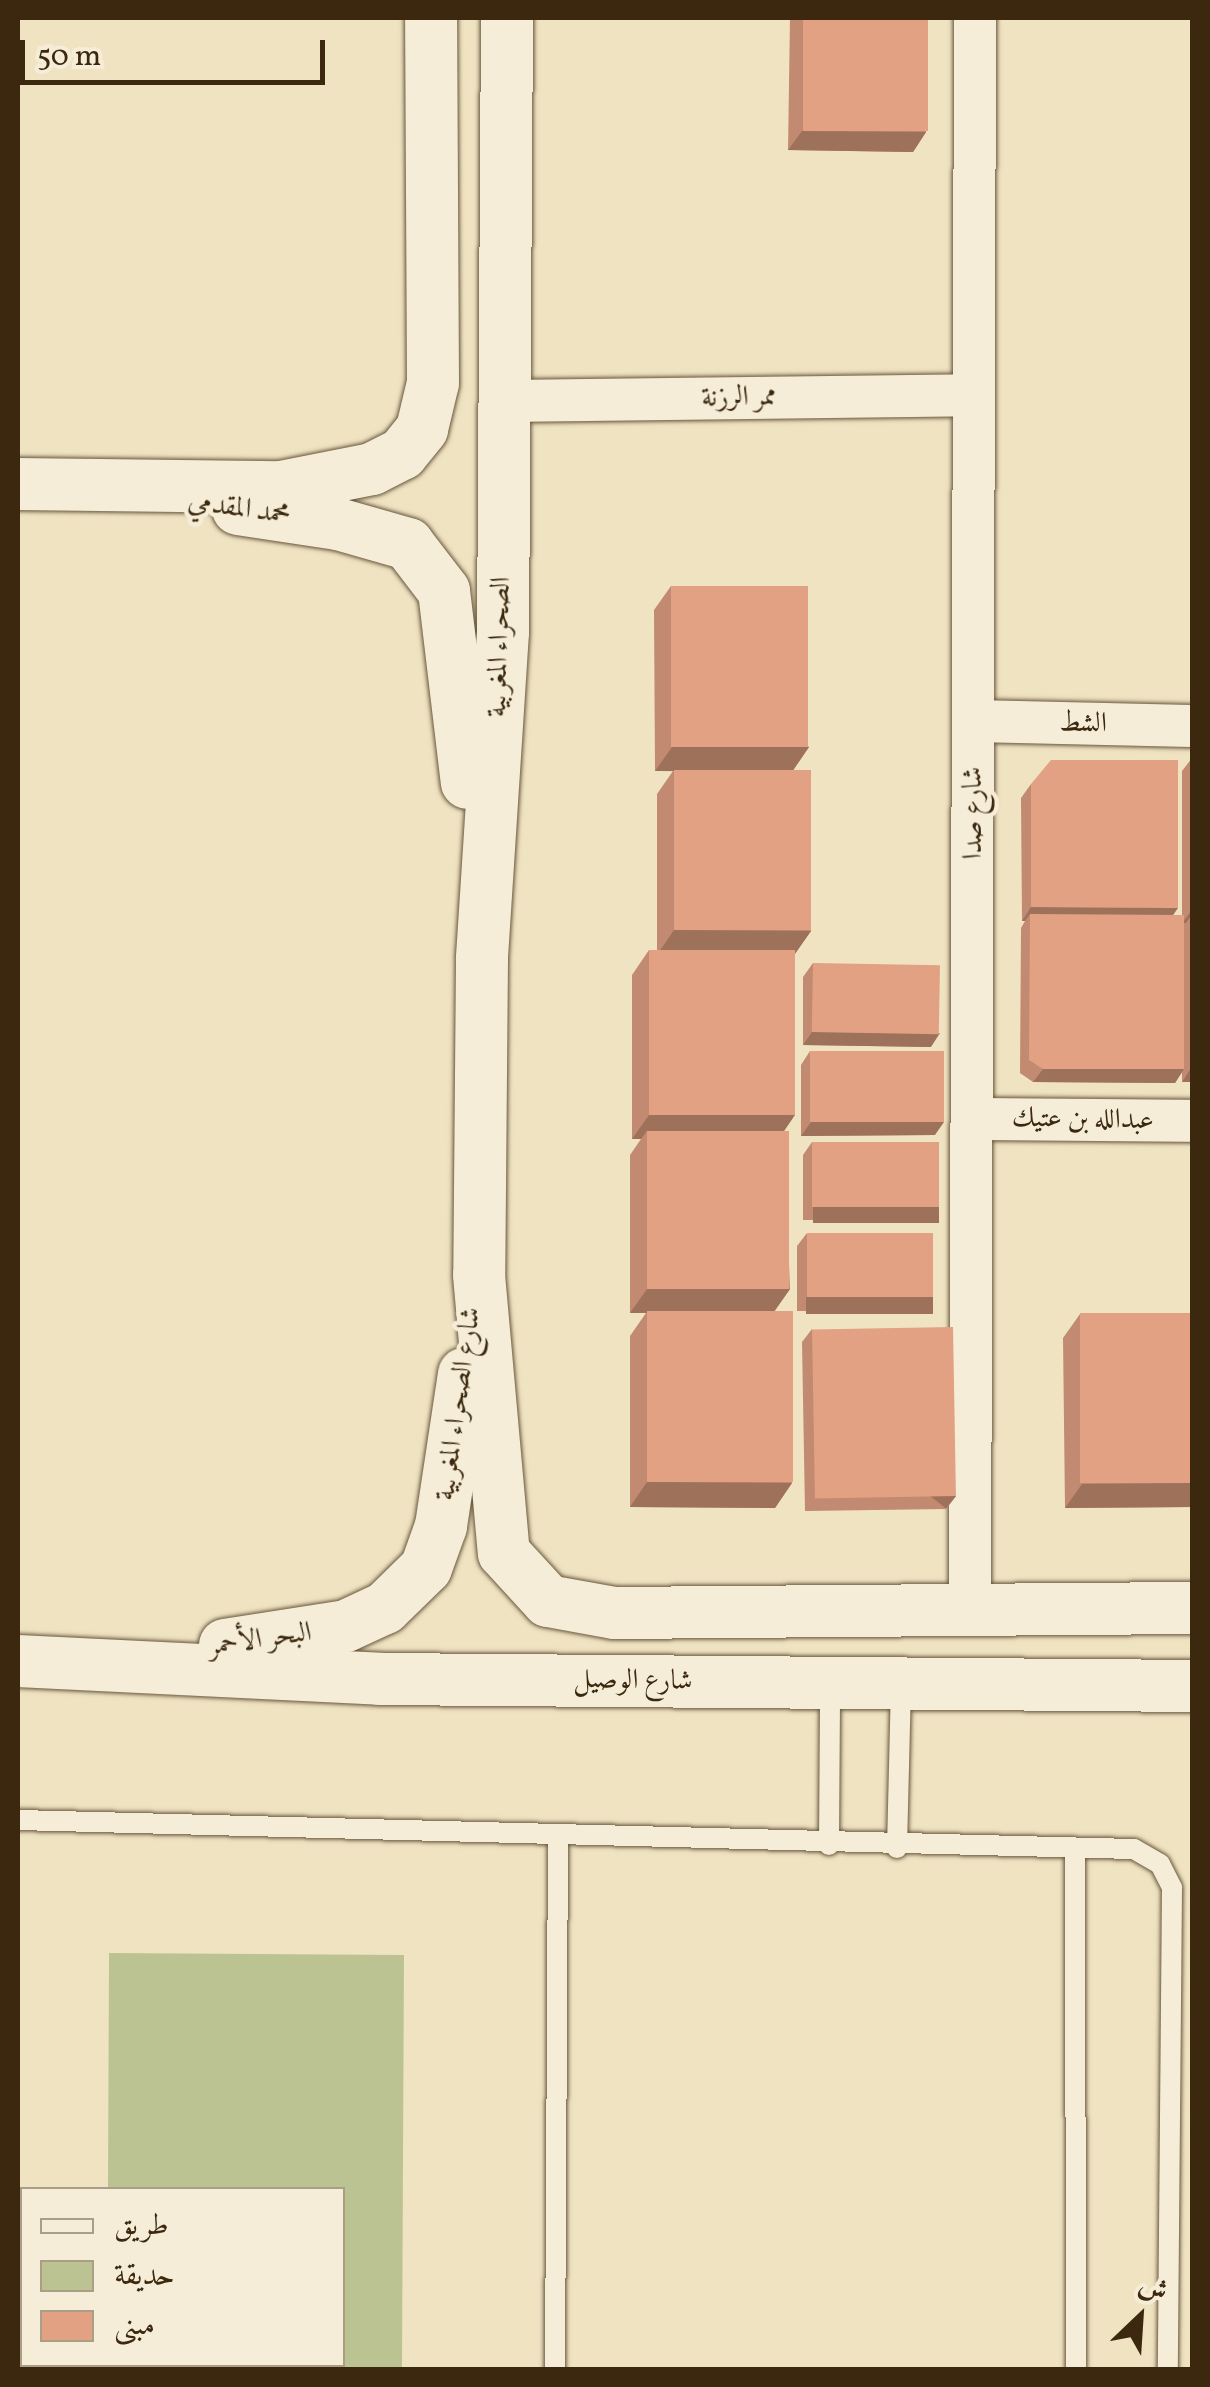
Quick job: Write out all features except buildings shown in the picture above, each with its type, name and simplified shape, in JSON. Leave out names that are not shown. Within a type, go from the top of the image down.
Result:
[{"type":"street","name":"محمد المقدمي","points":[[43,484],[281,487],[372,470],[402,454],[422,429],[432,383],[431,18]]},
{"type":"street","name":"الصحراء المغربية","points":[[478,1275],[482,959],[502,632],[507,400],[507,18]]},
{"type":"street","name":"شارع صدا","points":[[970,1608],[975,18]]},
{"type":"street","name":"ممر الرزنة","points":[[507,400],[971,395]]},
{"type":"street","name":"محمد المقدمي","points":[[43,484],[338,524],[408,544],[444,592],[454,640],[482,959]]},
{"type":"street","name":"الشط","points":[[974,721],[1192,726]]},
{"type":"street","name":"عبدالله بن عتيك","points":[[972,1120],[1192,1122]]},
{"type":"street","name":"شارع الصحراء المغربية","points":[[478,1275],[504,1553],[548,1601],[615,1613],[970,1608]]},
{"type":"street","name":"شارع الصحراء المغربية","points":[[426,1568],[441,1526],[478,1275]]},
{"type":"street","name":"البحر الأحمر","points":[[74,1662],[346,1626],[385,1608],[426,1568]]},
{"type":"street","points":[[970,1608],[1192,1608]]},
{"type":"street","points":[[18,1661],[74,1662]]},
{"type":"street","name":"شارع الوصيل","points":[[74,1662],[380,1679],[1192,1686]]},
{"type":"lane","points":[[828,1845],[830,1683]]},
{"type":"lane","points":[[897,1848],[901,1684]]},
{"type":"lane","points":[[18,1820],[558,1834],[897,1848],[1134,1849],[1160,1864],[1172,1888],[1168,2370]]},
{"type":"lane","points":[[556,2370],[558,1834]]},
{"type":"lane","points":[[1075,1850],[1076,2370]]},
{"type":"green space","points":[[109,1953],[404,1955],[402,2369],[107,2369],[345,2367],[345,2187],[108,2187]]}]
